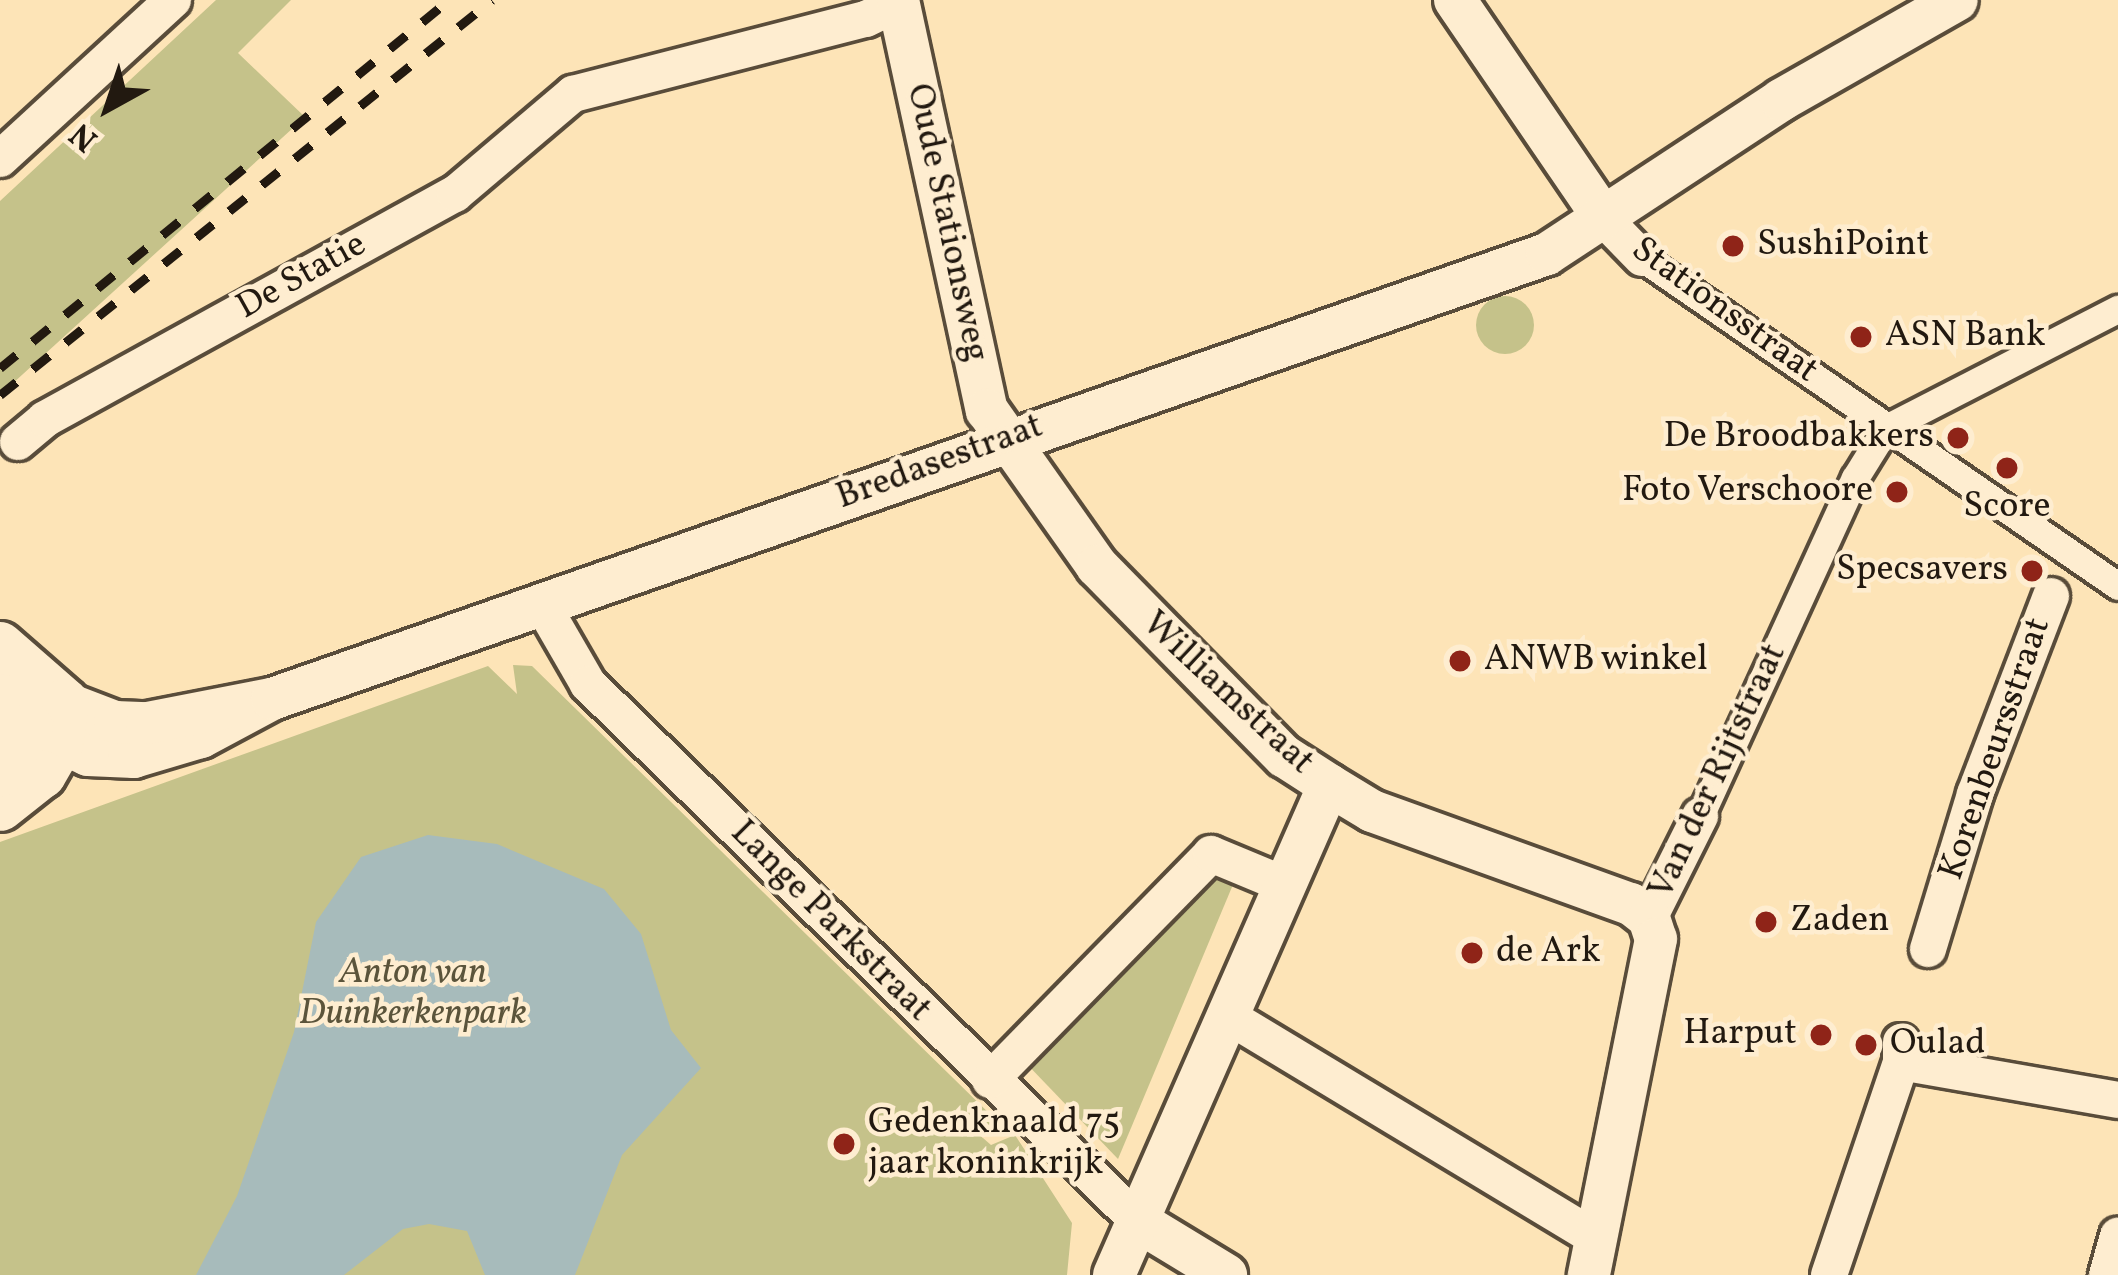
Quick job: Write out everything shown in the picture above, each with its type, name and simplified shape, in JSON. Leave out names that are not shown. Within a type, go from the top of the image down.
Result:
[{"type":"main road","points":[[0,646],[38,718],[29,791],[0,807]]},
{"type":"main road","points":[[0,772],[38,718]]},
{"type":"street","points":[[0,159],[173,0]]},
{"type":"street","name":"Stationsstraat","points":[[1455,0],[1605,220],[1642,257],[2118,586]]},
{"type":"street","name":"Bredasestraat","points":[[38,718],[134,758],[201,736],[272,699],[1546,254],[1605,220],[1781,100],[1957,0]]},
{"type":"street","name":"Oude Stationsweg","points":[[573,94],[866,20],[896,3],[987,410],[1003,440]]},
{"type":"street","name":"De Statie","points":[[18,442],[45,419],[455,194],[573,94]]},
{"type":"street","points":[[1886,428],[2118,309]]},
{"type":"street","name":"Van der Rijtstraat","points":[[1592,1256],[1655,939],[1649,918],[1676,872],[1855,478],[1886,428]]},
{"type":"street","name":"Williamstraat","points":[[1003,440],[1147,624],[1284,756],[1372,811],[1631,904],[1649,918]]},
{"type":"street","name":"Korenbeursstraat","points":[[1928,949],[1975,794],[2071,553]]},
{"type":"street","name":"Lange Parkstraat","points":[[543,606],[588,683],[1139,1222]]},
{"type":"street","points":[[1114,1275],[1329,785]]},
{"type":"street","points":[[990,1080],[1211,854],[1282,884]]},
{"type":"street","points":[[1226,1015],[1592,1256]]},
{"type":"street","points":[[1829,1275],[1901,1052],[2118,1100]]},
{"type":"street","points":[[1139,1222],[1226,1275]]},
{"type":"street","points":[[2107,1275],[2118,1237]]},
{"type":"green space","points":[[216,0],[291,0],[238,53],[305,117],[0,395],[0,201]]},
{"type":"green space","points":[[1505,296],[1525,305],[1534,325],[1525,345],[1505,354],[1485,345],[1476,325],[1485,305]]},
{"type":"green space","name":"Anton van Duinkerkenpark","points":[[513,665],[532,666],[997,1121],[975,1131],[991,1145],[1015,1135],[1072,1223],[1067,1275],[0,1275],[0,842],[488,666],[517,694]]},
{"type":"green space","points":[[1211,867],[1237,875],[1118,1159],[1023,1060]]},
{"type":"shaded area","points":[[428,835],[497,844],[604,889],[641,934],[671,1030],[701,1068],[622,1155],[575,1275],[485,1275],[467,1231],[429,1224],[403,1229],[344,1275],[196,1275],[237,1196],[294,1032],[316,922],[361,857]]},
{"type":"railway","points":[[0,368],[449,0]]},
{"type":"railway","points":[[0,395],[492,0]]},
{"type":"place","name":"SushiPoint","points":[[1733,246]]},
{"type":"place","name":"ASN Bank","points":[[1861,337]]},
{"type":"place","name":"De Broodbakkers","points":[[1958,438]]},
{"type":"place","name":"Score","points":[[2007,468]]},
{"type":"place","name":"Foto Verschoore","points":[[1897,492]]},
{"type":"place","name":"Specsavers","points":[[2032,571]]},
{"type":"place","name":"ANWB winkel","points":[[1460,661]]},
{"type":"place","name":"Zaden","points":[[1766,922]]},
{"type":"place","name":"de Ark","points":[[1472,953]]},
{"type":"place","name":"Harput","points":[[1821,1035]]},
{"type":"place","name":"Oulad","points":[[1866,1045]]},
{"type":"place","name":"Gedenknaald 75 jaar koninkrijk","points":[[844,1144]]}]
